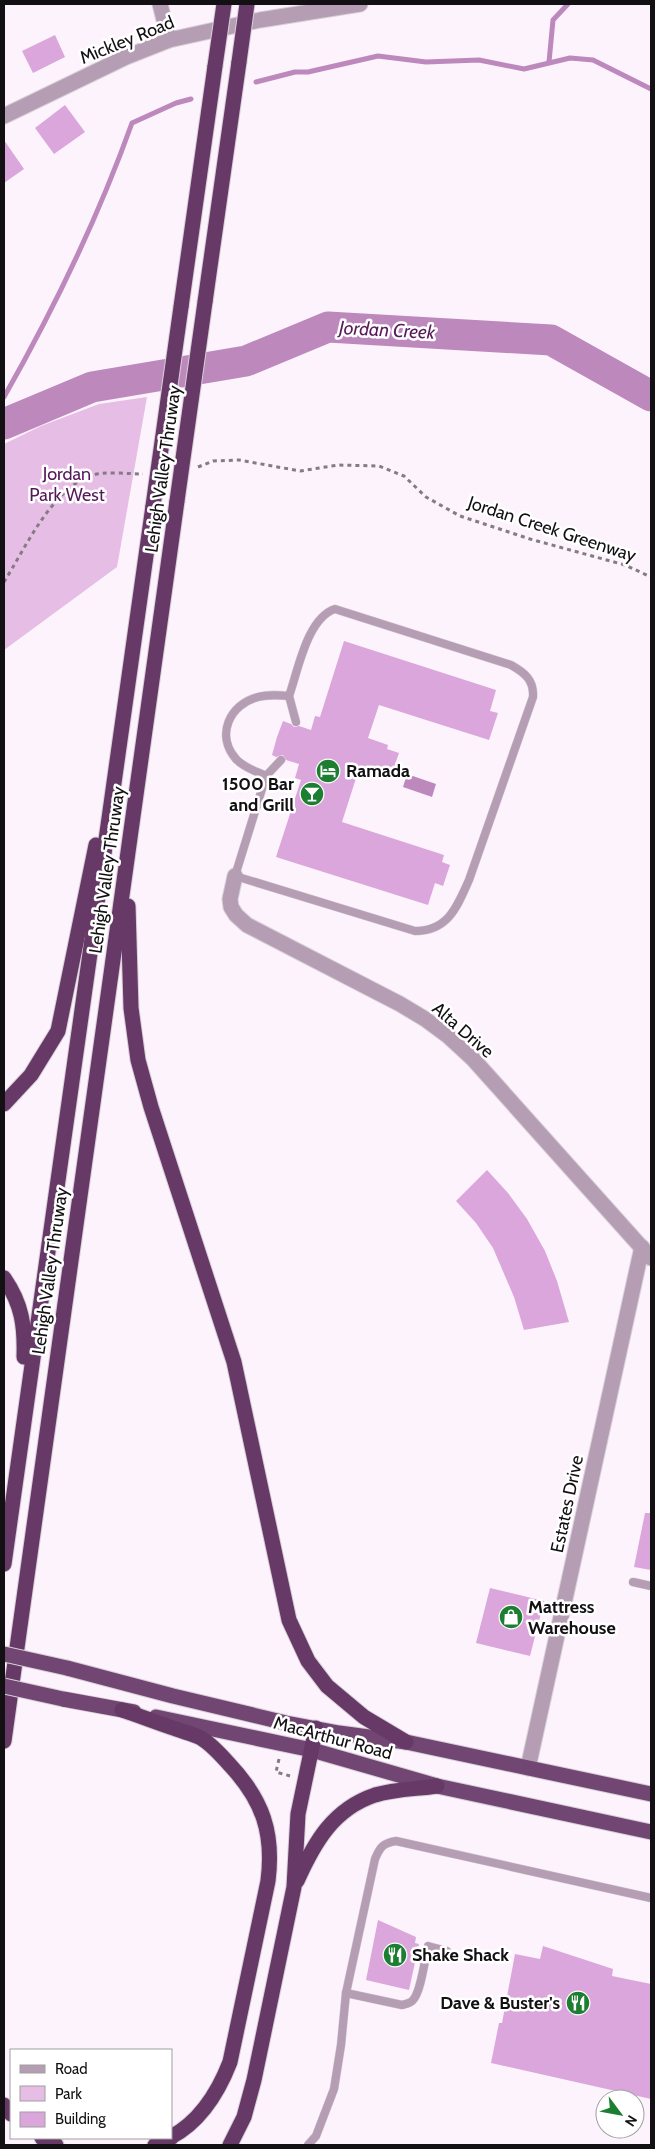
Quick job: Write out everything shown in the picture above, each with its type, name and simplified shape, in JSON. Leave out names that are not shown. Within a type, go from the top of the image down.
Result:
[{"type":"highway","name":"Lehigh Valley Thruway","points":[[4,1564],[224,4]]},
{"type":"highway","name":"Lehigh Valley Thruway","points":[[4,1742],[247,4]]},
{"type":"highway","points":[[4,1104],[31,1075],[58,1031],[128,686]]},
{"type":"highway","points":[[127,862],[131,1008],[138,1060],[151,1108],[234,1362],[289,1620],[300,1647],[327,1686],[364,1717],[406,1742]]},
{"type":"highway","points":[[4,1278],[18,1304],[25,1329],[23,1427]]},
{"type":"highway","name":"MacArthur Road","points":[[4,1654],[67,1668],[172,1696],[316,1728],[406,1742],[651,1794]]},
{"type":"highway","name":"MacArthur Road","points":[[4,1686],[312,1750],[437,1786],[651,1832]]},
{"type":"highway","points":[[122,1710],[201,1738],[213,1748],[236,1771],[251,1790],[262,1812],[269,1835],[270,1864],[268,1882],[230,2062],[220,2087],[206,2107],[187,2127],[172,2137]]},
{"type":"highway","points":[[230,2145],[244,2117],[254,2080],[294,1887],[298,1814],[316,1728]]},
{"type":"highway","points":[[294,1887],[310,1853],[324,1830],[335,1818],[376,1795],[437,1786]]},
{"type":"highway","points":[[44,2139],[56,2145]]},
{"type":"highway","points":[[155,2145],[169,2139]]},
{"type":"street","points":[[160,4],[170,40]]},
{"type":"street","name":"Mickley Road","points":[[4,116],[126,57],[170,40],[260,20],[360,4]]},
{"type":"street","name":"Alta Drive","points":[[234,876],[230,899],[236,915],[262,934],[400,1004],[448,1036],[473,1059],[648,1249]]},
{"type":"street","name":"Estates Drive","points":[[528,1768],[648,1249]]},
{"type":"lane","points":[[281,760],[266,776],[234,876],[414,931],[427,931],[438,927],[448,918],[460,900],[469,880],[533,697],[534,688],[530,679],[511,665],[335,609],[324,614],[313,628],[289,696],[296,722]]},
{"type":"lane","points":[[266,776],[246,767],[237,760],[226,743],[226,726],[231,715],[246,702],[263,696],[289,696]]},
{"type":"lane","points":[[633,1582],[651,1586]]},
{"type":"lane","points":[[308,2145],[316,2136],[334,2089],[341,2046],[346,1993],[375,1859],[379,1849],[386,1842],[396,1841],[651,1898]]},
{"type":"lane","points":[[346,1993],[402,2005],[408,2003],[414,2000],[417,1992],[428,1946],[447,1950]]},
{"type":"path","name":"Jordan Creek Greenway","points":[[193,468],[213,461],[239,460],[300,470],[338,465],[379,466],[404,476],[426,497],[460,516],[530,540],[625,565],[651,577]]},
{"type":"path","points":[[4,582],[53,505],[74,484],[94,474],[145,474]]},
{"type":"path","points":[[279,1758],[276,1772],[294,1776]]},
{"type":"green space","name":"Jordan Park West","points":[[147,397],[117,567],[4,650],[4,444],[41,426],[99,404]]},
{"type":"shaded area","points":[[407,774],[436,784],[432,797],[403,787]]},
{"type":"building","points":[[55,35],[65,57],[33,73],[22,51]]},
{"type":"building","points":[[65,105],[85,132],[54,154],[35,128]]},
{"type":"building","points":[[4,140],[24,169],[4,183]]},
{"type":"building","name":"Ramada","points":[[344,641],[496,690],[490,711],[498,713],[489,740],[379,705],[368,738],[388,745],[387,749],[399,753],[391,776],[379,772],[377,778],[358,772],[342,822],[444,855],[442,862],[450,865],[443,886],[435,883],[428,905],[276,857],[301,780],[295,778],[299,764],[286,760],[283,755],[276,757],[272,755],[277,737],[283,721],[294,727],[299,726],[311,730],[315,716],[320,717]]},
{"type":"building","points":[[487,1170],[508,1193],[527,1219],[545,1251],[557,1281],[569,1322],[524,1330],[514,1297],[493,1248],[476,1223],[456,1201]]},
{"type":"building","points":[[645,1513],[651,1513],[651,1570],[634,1567]]},
{"type":"building","name":"Mattress Warehouse","points":[[490,1588],[544,1601],[530,1656],[476,1643]]},
{"type":"building","name":"Shake Shack","points":[[378,1920],[416,1937],[415,1943],[419,1944],[409,1990],[366,1980]]},
{"type":"building","name":"Dave & Buster's","points":[[543,1946],[613,1969],[612,1976],[651,1984],[651,2099],[645,2098],[645,2089],[607,2089],[491,2063],[499,2023],[502,2023],[515,1954],[540,1959]]},
{"type":"waterway","points":[[549,62],[553,20],[568,4]]},
{"type":"waterway","points":[[256,82],[295,72],[308,72],[378,56],[426,62],[479,60],[524,69],[570,58],[593,60],[651,89]]},
{"type":"waterway","points":[[4,397],[58,297],[74,263],[105,194],[132,123],[176,103],[191,99]]},
{"type":"waterway","name":"Jordan Creek","points":[[4,424],[92,387],[246,361],[328,327],[551,340],[651,396]]},
{"type":"place","name":"Ramada","points":[[328,771]]},
{"type":"place","name":"1500 Bar and Grill","points":[[312,794]]},
{"type":"place","name":"Mattress Warehouse","points":[[511,1617]]},
{"type":"place","name":"Shake Shack","points":[[395,1955]]},
{"type":"place","name":"Dave & Buster's","points":[[578,2003]]}]
